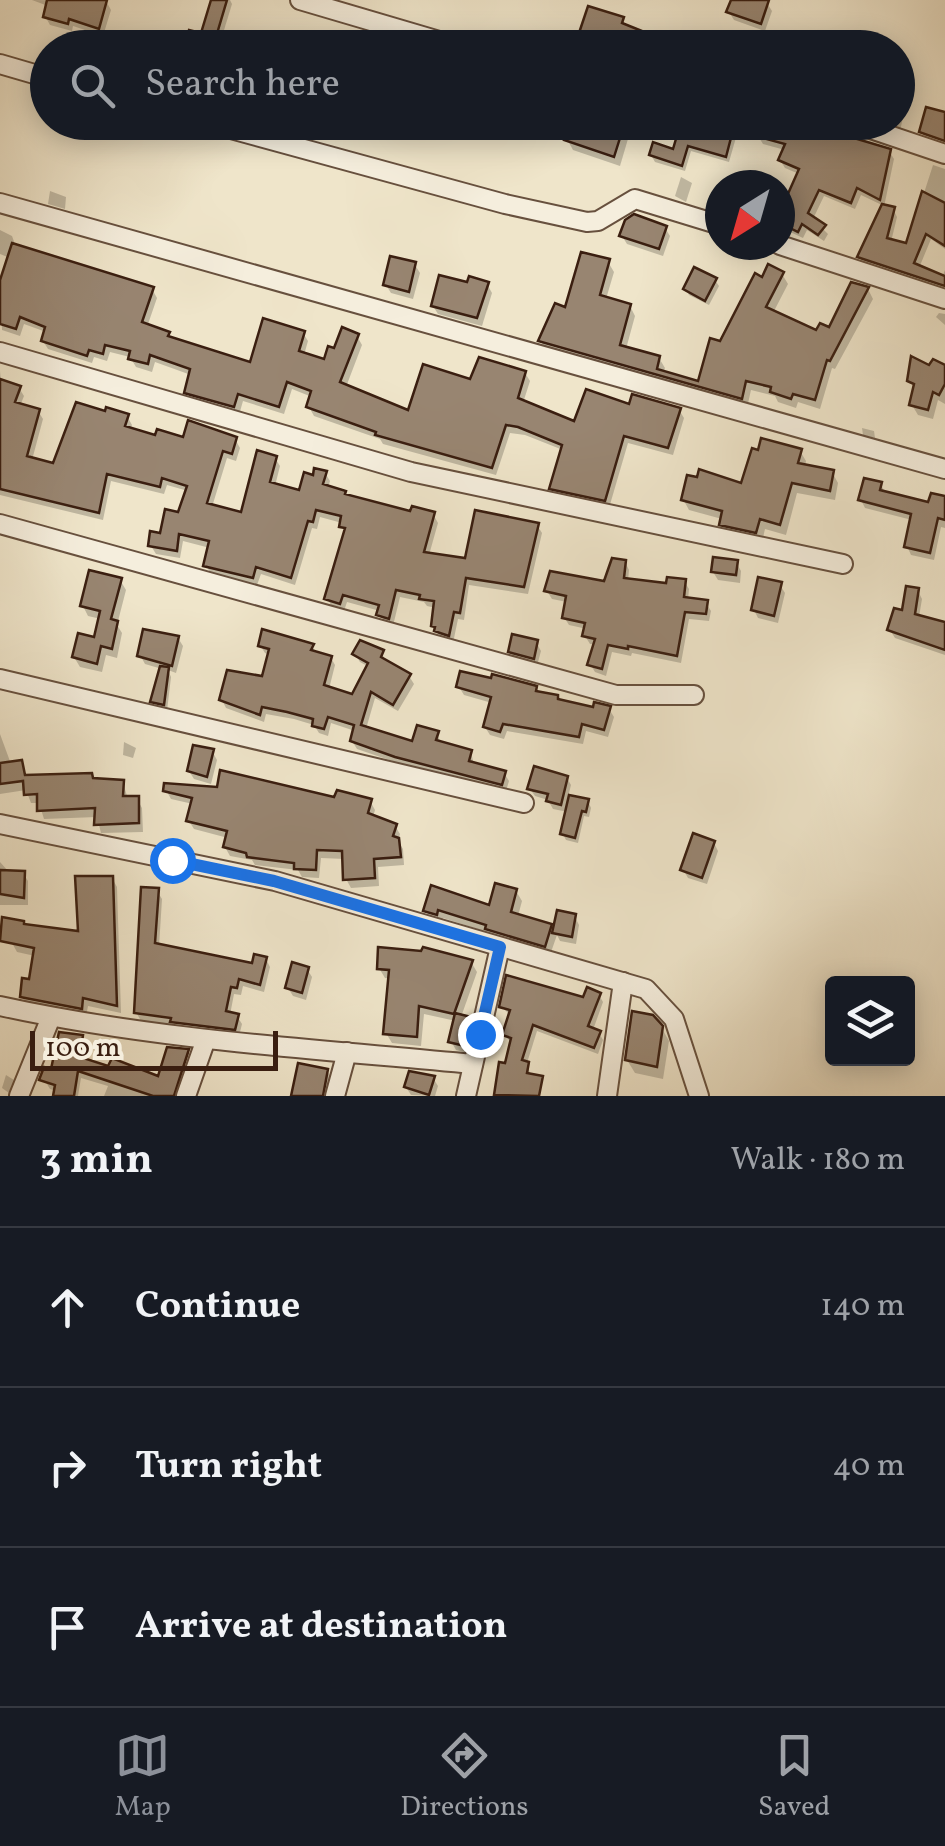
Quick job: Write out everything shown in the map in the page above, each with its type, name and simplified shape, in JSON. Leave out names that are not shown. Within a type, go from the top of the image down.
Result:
[{"type":"street","points":[[300,0],[402,30]]},
{"type":"street","points":[[0,64],[30,73]]},
{"type":"street","points":[[272,140],[505,204],[587,222],[598,221],[635,199],[705,220]]},
{"type":"street","points":[[903,140],[945,154]]},
{"type":"street","points":[[0,204],[945,469]]},
{"type":"street","points":[[795,250],[945,299]]},
{"type":"street","points":[[0,352],[411,472],[843,564]]},
{"type":"street","points":[[0,524],[616,695],[694,695]]},
{"type":"street","points":[[0,679],[524,803]]},
{"type":"street","points":[[0,824],[274,881],[646,989],[674,1018],[699,1096]]},
{"type":"street","points":[[466,1096],[500,947]]},
{"type":"street","points":[[607,1096],[623,982]]},
{"type":"street","points":[[0,1006],[51,1017],[206,1038],[474,1064]]},
{"type":"street","points":[[20,1096],[51,1017]]},
{"type":"street","points":[[186,1096],[206,1038]]},
{"type":"street","points":[[335,1096],[347,1052]]},
{"type":"building","points":[[47,0],[107,0],[99,29],[69,19],[68,24],[43,17]]},
{"type":"building","points":[[211,0],[227,0],[218,30],[202,30]]},
{"type":"building","points":[[731,0],[769,0],[761,24],[726,12]]},
{"type":"building","points":[[588,6],[624,17],[622,23],[639,30],[580,30]]},
{"type":"building","points":[[926,107],[945,112],[945,141],[919,132]]},
{"type":"building","points":[[564,140],[619,140],[614,157]]},
{"type":"building","points":[[676,140],[730,140],[726,157],[688,146],[682,166],[649,155],[653,142],[673,149]]},
{"type":"building","points":[[770,140],[861,140],[891,149],[880,200],[857,188],[851,203],[819,190],[808,213],[826,225],[818,235],[802,224],[798,232],[795,230],[795,178],[799,169],[778,160],[785,144]]},
{"type":"building","points":[[922,191],[945,203],[945,246],[926,234],[914,263],[945,276],[945,286],[857,257],[882,204],[895,207],[887,238],[906,243]]},
{"type":"building","points":[[634,214],[667,226],[659,249],[619,236],[625,220]]},
{"type":"building","points":[[12,243],[154,287],[142,322],[170,332],[168,336],[250,362],[263,318],[305,331],[299,351],[324,359],[328,346],[334,348],[342,327],[359,334],[340,382],[408,410],[423,364],[470,379],[479,357],[526,371],[518,398],[574,421],[586,389],[629,404],[632,394],[681,408],[668,448],[624,436],[605,501],[549,489],[562,445],[518,427],[506,425],[492,468],[375,435],[376,432],[306,407],[311,391],[287,382],[279,407],[238,394],[234,407],[184,393],[190,369],[150,355],[148,364],[128,359],[130,351],[105,345],[103,354],[89,350],[87,356],[41,341],[45,327],[20,317],[16,329],[0,324],[0,280]]},
{"type":"building","points":[[581,252],[610,259],[600,295],[631,304],[620,345],[660,356],[657,369],[698,381],[710,338],[720,341],[755,273],[762,277],[768,264],[784,272],[766,307],[816,330],[820,323],[829,327],[851,282],[869,287],[830,361],[827,360],[815,400],[793,394],[791,399],[770,392],[771,387],[746,381],[742,399],[538,341],[555,303],[565,307]]},
{"type":"building","points":[[390,256],[416,262],[409,292],[383,285]]},
{"type":"building","points":[[694,267],[717,278],[705,301],[683,289]]},
{"type":"building","points":[[439,275],[467,282],[469,276],[489,282],[477,318],[431,306]]},
{"type":"building","points":[[911,356],[929,365],[933,359],[945,365],[945,384],[939,395],[933,392],[928,410],[909,405],[914,384],[907,381]]},
{"type":"building","points":[[0,379],[21,386],[15,402],[40,409],[27,456],[53,463],[76,402],[129,414],[125,426],[155,435],[157,429],[183,437],[188,420],[237,437],[232,454],[223,451],[207,503],[241,512],[257,450],[277,456],[270,482],[299,490],[304,472],[313,475],[314,468],[327,471],[323,484],[346,491],[345,494],[410,511],[412,506],[435,512],[424,552],[465,558],[475,510],[539,523],[524,587],[466,578],[460,613],[454,612],[449,636],[434,631],[434,601],[419,599],[420,595],[396,590],[389,619],[376,615],[379,605],[343,595],[340,604],[324,599],[345,528],[339,527],[341,516],[316,510],[313,522],[308,521],[291,578],[256,567],[253,578],[203,566],[209,541],[179,534],[177,551],[148,546],[150,531],[160,533],[165,509],[178,512],[187,486],[162,478],[160,487],[107,474],[99,513],[0,489]]},
{"type":"building","points":[[761,438],[802,449],[798,463],[834,470],[830,491],[792,483],[780,525],[760,519],[756,533],[719,525],[722,511],[681,500],[687,475],[697,477],[699,469],[741,483],[752,448],[758,450]]},
{"type":"building","points":[[864,478],[882,482],[880,490],[928,502],[931,493],[945,496],[945,520],[938,518],[930,553],[904,547],[911,514],[858,500]]},
{"type":"building","points":[[713,557],[738,560],[736,575],[711,572]]},
{"type":"building","points":[[612,558],[626,560],[624,578],[666,583],[667,577],[686,579],[684,597],[708,600],[706,614],[685,612],[677,656],[608,645],[602,669],[587,665],[595,639],[582,636],[585,623],[562,618],[566,596],[544,591],[550,571],[604,581]]},
{"type":"building","points":[[89,570],[122,578],[111,619],[118,621],[112,649],[101,646],[97,664],[72,657],[78,633],[94,637],[100,611],[80,606]]},
{"type":"building","points":[[758,577],[782,582],[774,616],[751,610]]},
{"type":"building","points":[[906,586],[919,588],[915,614],[945,622],[945,650],[887,630],[894,608],[902,610]]},
{"type":"building","points":[[143,629],[179,636],[172,666],[137,656]]},
{"type":"building","points":[[262,629],[314,644],[311,650],[332,656],[324,685],[352,694],[368,663],[352,654],[360,640],[384,650],[381,657],[411,674],[393,705],[371,692],[361,725],[412,741],[417,725],[439,731],[436,740],[472,750],[469,761],[506,771],[502,785],[350,741],[354,725],[328,717],[324,729],[312,726],[313,719],[262,707],[260,715],[219,700],[227,670],[262,676],[269,649],[258,646]]},
{"type":"building","points":[[512,634],[538,640],[534,659],[508,652]]},
{"type":"building","points":[[160,666],[169,667],[164,705],[150,702]]},
{"type":"building","points":[[460,671],[491,678],[492,674],[537,686],[536,691],[558,695],[558,699],[593,707],[594,702],[611,706],[604,730],[582,724],[579,737],[503,724],[500,732],[483,727],[491,697],[456,687]]},
{"type":"building","points":[[193,745],[214,749],[207,777],[187,771]]},
{"type":"building","points":[[22,760],[25,775],[92,773],[93,778],[124,780],[123,796],[139,796],[139,823],[94,825],[95,808],[37,811],[37,794],[24,795],[23,781],[0,784],[0,763]]},
{"type":"building","points":[[534,766],[568,776],[561,805],[546,801],[548,794],[527,789]]},
{"type":"building","points":[[220,770],[334,797],[337,790],[372,799],[368,813],[397,824],[393,836],[399,838],[401,857],[374,859],[375,878],[343,880],[342,851],[317,850],[316,870],[294,869],[294,863],[247,857],[246,853],[223,847],[227,831],[186,821],[192,798],[163,791],[164,783],[217,787]]},
{"type":"building","points":[[569,795],[589,799],[575,838],[560,834]]},
{"type":"building","points":[[693,833],[715,841],[702,878],[680,870]]},
{"type":"building","points":[[0,870],[25,871],[24,898],[0,894]]},
{"type":"building","points":[[75,876],[113,876],[117,1006],[83,998],[82,1009],[20,997],[22,978],[29,979],[34,948],[0,941],[2,917],[78,931]]},
{"type":"building","points":[[495,883],[517,889],[511,912],[552,924],[545,947],[438,910],[437,915],[423,911],[431,885],[489,905]]},
{"type":"building","points":[[141,887],[159,888],[155,943],[252,963],[254,954],[267,957],[260,985],[239,979],[237,988],[231,987],[226,1011],[239,1014],[235,1030],[134,1013]]},
{"type":"building","points":[[557,910],[576,914],[572,937],[552,933]]},
{"type":"building","points":[[378,947],[421,951],[423,947],[473,960],[454,1014],[419,1006],[417,1037],[383,1034],[389,970],[377,969]]},
{"type":"building","points":[[292,962],[309,967],[302,993],[285,988]]},
{"type":"building","points":[[506,975],[583,997],[587,987],[601,993],[588,1026],[601,1031],[594,1048],[533,1025],[522,1060],[529,1062],[527,1073],[543,1076],[539,1096],[494,1095],[499,1062],[505,1063],[511,1038],[502,1035],[510,1010],[499,1007]]},
{"type":"building","points":[[632,1011],[653,1015],[663,1026],[657,1067],[625,1060]]},
{"type":"building","points":[[455,1013],[471,1017],[465,1046],[448,1042]]},
{"type":"building","points":[[59,1032],[83,1035],[80,1057],[108,1066],[112,1058],[158,1076],[167,1047],[189,1049],[174,1096],[153,1096],[78,1071],[74,1096],[53,1096],[55,1085],[39,1080],[44,1067],[51,1069]]},
{"type":"building","points":[[298,1063],[328,1069],[323,1096],[291,1096]]},
{"type":"building","points":[[409,1071],[435,1076],[429,1095],[404,1087]]},
{"type":"route","points":[[172,860],[274,881],[500,947],[480,1034]]}]
